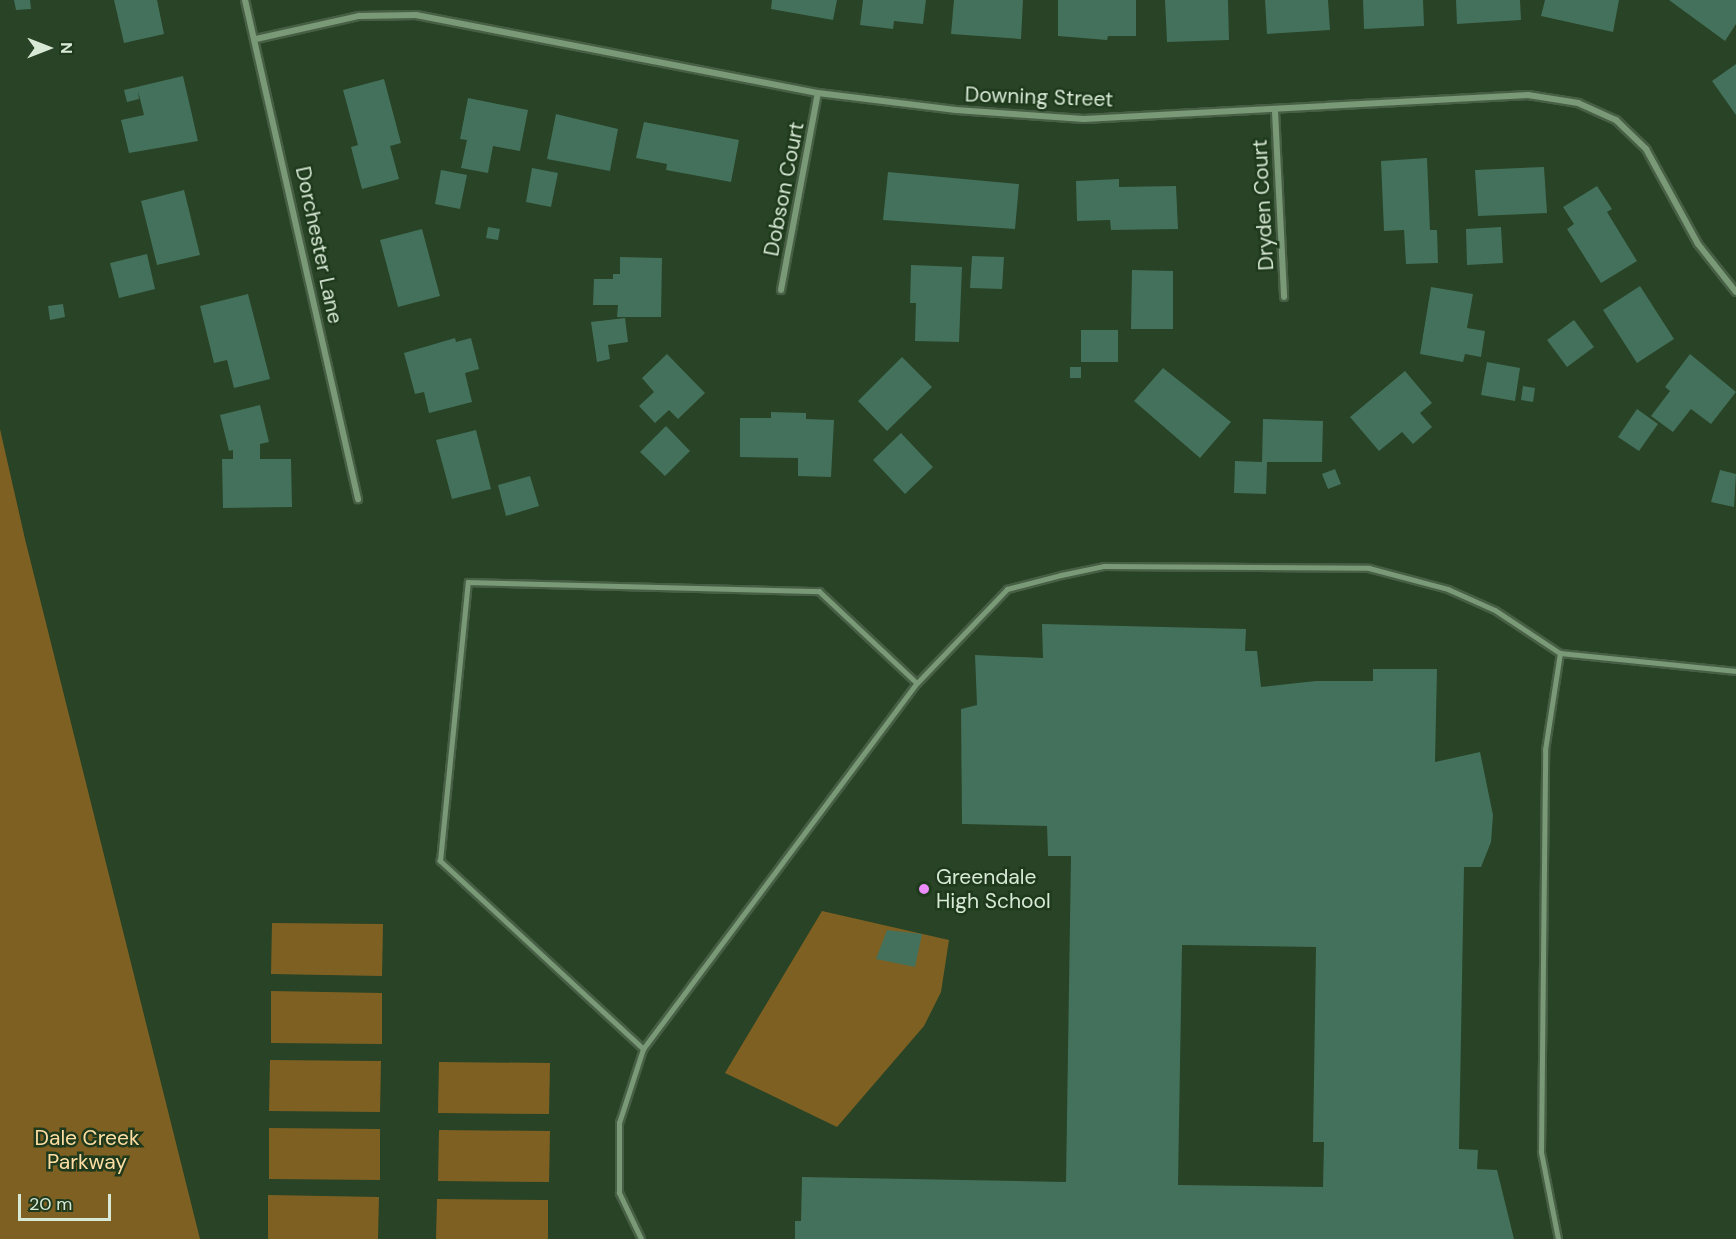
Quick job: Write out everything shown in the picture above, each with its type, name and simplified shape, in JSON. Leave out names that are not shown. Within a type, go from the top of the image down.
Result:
[{"type":"street","name":"Dorchester Lane","points":[[245,0],[256,39],[358,498]]},
{"type":"street","name":"Downing Street","points":[[256,39],[359,16],[416,15],[818,93],[956,110],[1084,119],[1275,111],[1528,95],[1578,103],[1616,120],[1646,149],[1698,244],[1736,292]]},
{"type":"street","name":"Dobson Court","points":[[782,290],[818,93]]},
{"type":"street","name":"Dryden Court","points":[[1275,111],[1284,297]]},
{"type":"lane","points":[[641,1239],[619,1193],[619,1123],[643,1049],[917,683],[1007,589],[1104,566],[1369,568],[1448,589],[1495,610],[1560,654],[1736,671]]},
{"type":"lane","points":[[643,1049],[440,861],[468,582],[819,591],[917,683]]},
{"type":"lane","points":[[1558,1239],[1541,1152],[1545,750],[1560,654]]},
{"type":"green space","name":"Dale Creek Parkway","points":[[0,429],[25,539],[200,1239],[0,1239]]},
{"type":"green space","points":[[822,911],[949,940],[941,992],[924,1026],[837,1127],[725,1073]]},
{"type":"green space","points":[[272,923],[383,924],[382,976],[271,974]]},
{"type":"green space","points":[[271,991],[382,993],[382,1044],[271,1043]]},
{"type":"green space","points":[[270,1060],[381,1061],[380,1112],[269,1111]]},
{"type":"green space","points":[[439,1062],[550,1063],[549,1114],[438,1113]]},
{"type":"green space","points":[[269,1128],[380,1129],[380,1180],[269,1179]]},
{"type":"green space","points":[[439,1130],[550,1131],[549,1182],[438,1181]]},
{"type":"green space","points":[[268,1195],[379,1197],[378,1239],[268,1239]]},
{"type":"green space","points":[[437,1199],[548,1200],[548,1239],[436,1239]]},
{"type":"building","points":[[14,0],[30,0],[31,9],[16,10]]},
{"type":"building","points":[[114,0],[157,0],[164,34],[124,43]]},
{"type":"building","points":[[772,0],[837,0],[833,20],[771,9]]},
{"type":"building","points":[[863,0],[926,0],[923,24],[894,21],[893,29],[860,25]]},
{"type":"building","points":[[954,0],[1023,0],[1021,39],[951,34]]},
{"type":"building","points":[[1058,0],[1136,0],[1136,36],[1108,36],[1107,40],[1058,36]]},
{"type":"building","points":[[1165,0],[1228,0],[1229,40],[1167,42]]},
{"type":"building","points":[[1265,0],[1328,0],[1330,30],[1267,34]]},
{"type":"building","points":[[1363,0],[1423,0],[1424,26],[1364,29]]},
{"type":"building","points":[[1456,0],[1520,0],[1521,20],[1457,24]]},
{"type":"building","points":[[1545,0],[1619,0],[1613,32],[1541,16]]},
{"type":"building","points":[[1669,0],[1736,0],[1736,24],[1725,41]]},
{"type":"building","points":[[1736,64],[1736,115],[1712,81]]},
{"type":"building","points":[[183,76],[198,141],[129,153],[121,120],[144,115],[138,91],[139,99],[127,102],[124,90]]},
{"type":"building","points":[[384,79],[401,143],[390,146],[399,179],[362,189],[351,147],[358,145],[343,90]]},
{"type":"building","points":[[468,98],[528,110],[520,151],[493,146],[488,173],[461,168],[467,140],[460,139]]},
{"type":"building","points":[[556,114],[618,129],[610,171],[547,159]]},
{"type":"building","points":[[644,122],[739,140],[731,182],[666,170],[667,164],[636,158]]},
{"type":"building","points":[[1427,158],[1430,230],[1437,230],[1438,263],[1406,264],[1404,230],[1384,231],[1381,161]]},
{"type":"building","points":[[1544,167],[1547,213],[1478,216],[1475,170]]},
{"type":"building","points":[[532,168],[558,173],[551,207],[526,202]]},
{"type":"building","points":[[441,170],[467,175],[460,209],[435,204]]},
{"type":"building","points":[[888,172],[1019,184],[1015,229],[883,220]]},
{"type":"building","points":[[1119,179],[1119,187],[1176,186],[1178,229],[1111,230],[1110,220],[1077,221],[1076,181]]},
{"type":"building","points":[[1597,186],[1612,209],[1607,212],[1637,261],[1601,283],[1567,229],[1574,224],[1563,207]]},
{"type":"building","points":[[184,190],[200,255],[157,265],[141,201]]},
{"type":"building","points":[[488,227],[500,229],[498,240],[486,238]]},
{"type":"building","points":[[1501,227],[1503,263],[1467,265],[1466,229]]},
{"type":"building","points":[[422,229],[440,296],[398,307],[380,240]]},
{"type":"building","points":[[147,254],[155,289],[119,298],[110,263]]},
{"type":"building","points":[[972,256],[1004,257],[1002,289],[970,288]]},
{"type":"building","points":[[620,257],[662,258],[661,317],[617,317],[618,305],[593,305],[594,279],[613,279],[613,274],[620,274]]},
{"type":"building","points":[[911,265],[962,267],[959,342],[915,341],[916,303],[910,303]]},
{"type":"building","points":[[1132,270],[1173,271],[1173,329],[1131,329]]},
{"type":"building","points":[[1640,286],[1674,339],[1637,363],[1603,310]]},
{"type":"building","points":[[1431,287],[1473,294],[1467,328],[1485,331],[1481,357],[1465,354],[1463,362],[1420,354]]},
{"type":"building","points":[[248,294],[270,379],[234,388],[227,360],[214,363],[200,306]]},
{"type":"building","points":[[63,304],[65,317],[50,320],[48,306]]},
{"type":"building","points":[[625,318],[628,342],[608,345],[610,359],[597,362],[591,322]]},
{"type":"building","points":[[1574,320],[1594,347],[1567,367],[1547,340]]},
{"type":"building","points":[[1081,330],[1118,330],[1118,362],[1081,362]]},
{"type":"building","points":[[455,338],[456,342],[471,338],[479,369],[465,373],[472,402],[429,413],[424,392],[415,394],[404,353]]},
{"type":"building","points":[[667,354],[705,393],[678,419],[669,410],[655,423],[639,406],[654,392],[642,378]]},
{"type":"building","points":[[1690,354],[1736,392],[1711,424],[1691,409],[1673,432],[1651,416],[1670,391],[1665,387]]},
{"type":"building","points":[[902,357],[932,387],[887,431],[858,401]]},
{"type":"building","points":[[1487,362],[1520,368],[1515,401],[1481,395]]},
{"type":"building","points":[[1070,367],[1081,367],[1081,378],[1070,378]]},
{"type":"building","points":[[1163,368],[1231,422],[1200,458],[1134,401]]},
{"type":"building","points":[[1405,371],[1432,403],[1420,413],[1432,427],[1413,444],[1402,432],[1379,451],[1350,417]]},
{"type":"building","points":[[1523,386],[1535,388],[1533,402],[1521,400]]},
{"type":"building","points":[[260,405],[269,442],[260,444],[260,459],[291,459],[292,507],[223,508],[222,459],[233,459],[233,450],[229,451],[220,415]]},
{"type":"building","points":[[1637,409],[1658,424],[1639,451],[1618,437]]},
{"type":"building","points":[[771,412],[806,413],[806,419],[834,420],[831,477],[798,476],[798,458],[740,457],[740,418],[771,418]]},
{"type":"building","points":[[1263,419],[1323,421],[1322,462],[1267,462],[1266,494],[1234,493],[1235,461],[1262,462]]},
{"type":"building","points":[[666,426],[690,451],[665,476],[640,452]]},
{"type":"building","points":[[476,430],[491,489],[452,499],[436,440]]},
{"type":"building","points":[[901,433],[933,467],[905,494],[873,460]]},
{"type":"building","points":[[1335,469],[1341,484],[1328,489],[1322,474]]},
{"type":"building","points":[[1720,470],[1736,474],[1734,507],[1711,502]]},
{"type":"building","points":[[530,476],[539,506],[506,516],[498,485]]},
{"type":"building","points":[[1042,624],[1246,629],[1245,651],[1257,651],[1261,687],[1316,681],[1373,681],[1373,669],[1437,669],[1435,762],[1480,752],[1493,815],[1491,842],[1481,867],[1464,867],[1459,1149],[1478,1150],[1477,1169],[1497,1170],[1514,1239],[795,1239],[795,1221],[801,1221],[802,1177],[1066,1182],[1071,856],[1048,856],[1047,826],[962,824],[961,709],[977,705],[975,655],[1043,658]],"holes":[[[1182,945],[1316,947],[1313,1142],[1324,1142],[1323,1187],[1178,1185]]]},
{"type":"building","points":[[887,930],[922,934],[915,967],[876,959]]},
{"type":"place","name":"Greendale High School","points":[[924,889]]}]
